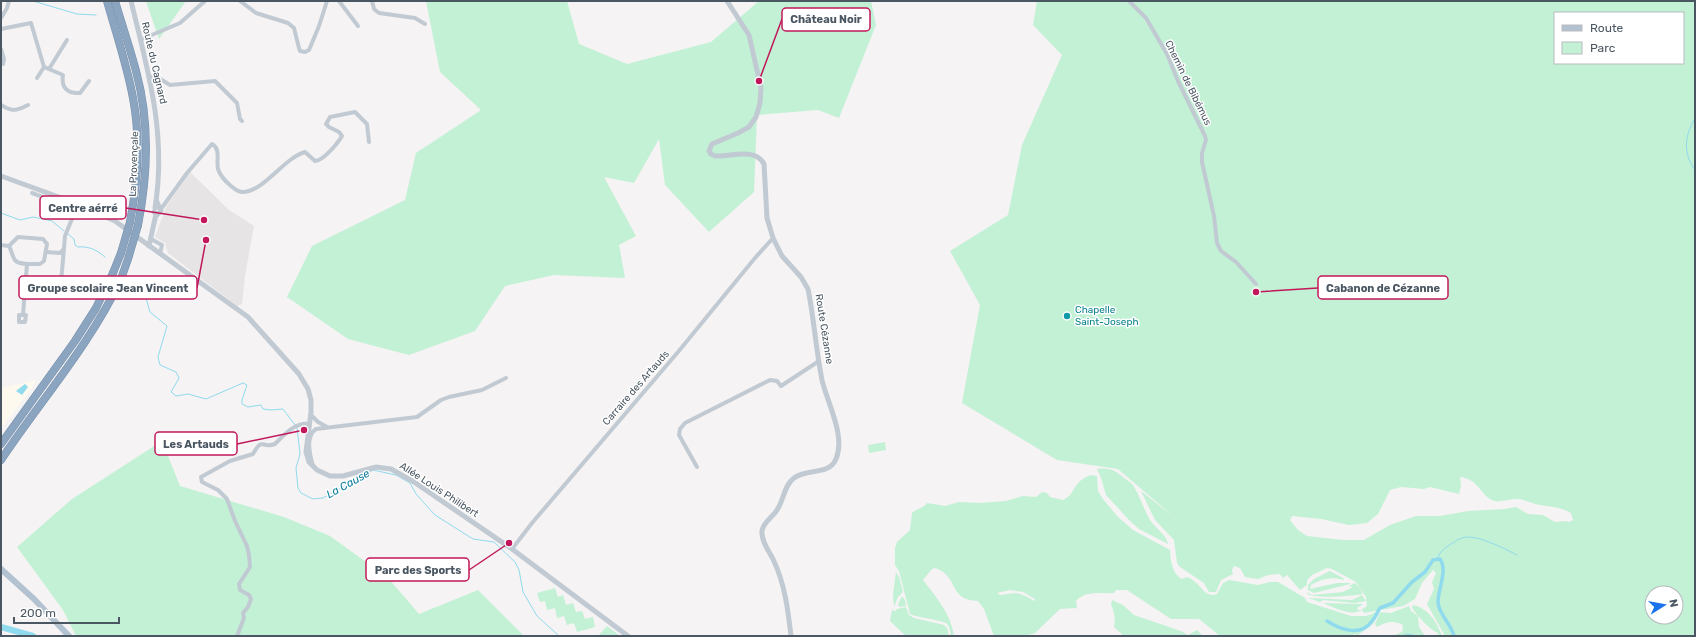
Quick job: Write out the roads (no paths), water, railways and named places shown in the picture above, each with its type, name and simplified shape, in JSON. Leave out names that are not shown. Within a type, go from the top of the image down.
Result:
[{"type":"highway","name":"La Provençale","points":[[1,444],[75,341],[96,308],[113,274],[130,222],[135,199],[138,163],[136,119],[129,78],[107,1]]},
{"type":"highway","name":"La Provençale","points":[[1,460],[83,345],[101,316],[121,279],[138,226],[145,180],[146,125],[137,72],[116,1]]},
{"type":"main road","points":[[1,569],[34,599],[69,636]]},
{"type":"main road","points":[[1,574],[69,636]]},
{"type":"street","points":[[1,18],[10,1]]},
{"type":"street","name":"Route du Cagnard","points":[[131,1],[150,77],[157,124],[159,151],[156,201],[159,209]]},
{"type":"street","points":[[140,40],[180,23],[205,1]]},
{"type":"street","points":[[240,1],[256,13],[288,23],[295,30],[300,51],[305,52],[309,50],[327,1]]},
{"type":"street","points":[[339,1],[358,26]]},
{"type":"street","points":[[372,1],[374,9],[379,13],[415,18],[425,24]]},
{"type":"street","name":"Route Cézanne","points":[[727,1],[749,35],[761,88],[760,103],[756,117],[749,127],[738,134],[712,144],[709,151],[715,156],[750,154],[762,160],[765,169],[767,218],[773,238],[782,256],[801,277],[808,289],[822,379],[837,428],[839,449],[837,457],[830,468],[804,472],[790,481],[777,510],[765,524],[762,532],[764,540],[782,579],[791,636]]},
{"type":"street","name":"Chemin de Bibémus","points":[[1128,1],[1146,18],[1167,54],[1178,81],[1205,136],[1206,140],[1202,153],[1202,162],[1214,216],[1217,243],[1221,251],[1236,262],[1256,284]]},
{"type":"street","points":[[1,29],[31,23],[44,67],[37,78]]},
{"type":"street","points":[[49,69],[67,40]]},
{"type":"street","points":[[1,49],[4,59],[3,64]]},
{"type":"street","points":[[44,67],[64,75],[62,83],[64,88],[72,92],[80,93],[89,81]]},
{"type":"street","points":[[150,77],[157,77],[170,84],[215,80],[236,102],[240,119],[242,121]]},
{"type":"street","points":[[1,105],[9,110],[17,111],[28,106]]},
{"type":"street","points":[[149,246],[159,209],[212,144],[217,150],[218,169],[220,174],[228,184],[238,191],[245,192],[264,183],[279,169],[305,152],[316,161],[319,161],[342,136],[339,132],[328,127],[326,124],[330,117],[356,112],[367,124],[369,142]]},
{"type":"street","points":[[1,176],[42,194],[116,221],[248,317],[303,379],[310,395],[311,415],[306,452],[309,462],[313,466]]},
{"type":"street","points":[[32,193],[42,194]]},
{"type":"street","points":[[61,283],[64,236],[77,206]]},
{"type":"street","points":[[18,237],[43,239],[47,244],[44,262],[40,264],[16,262],[13,259],[9,246],[18,237]]},
{"type":"street","points":[[151,238],[162,245],[160,254]]},
{"type":"street","name":"Carraire des Artauds","points":[[512,549],[532,523],[678,352],[754,258],[773,238]]},
{"type":"street","points":[[1,245],[9,246]]},
{"type":"street","points":[[46,252],[57,253],[63,250]]},
{"type":"street","points":[[22,315],[28,264]]},
{"type":"street","points":[[697,467],[679,435],[680,429],[685,423],[770,380],[777,381],[781,386],[819,361]]},
{"type":"street","points":[[313,466],[309,450],[311,435],[316,429],[417,417],[441,400],[482,390],[506,378]]},
{"type":"street","points":[[311,415],[318,422],[328,428]]},
{"type":"street","points":[[237,636],[244,618],[243,613],[248,607],[251,599],[250,595],[240,590],[239,587],[239,584],[250,567],[249,555],[227,498],[218,490],[202,482],[201,477],[230,461],[253,454],[258,445],[275,444],[289,429],[300,425],[309,424]]},
{"type":"street","name":"Allée Louis Philibert","points":[[313,466],[322,474],[330,476],[343,476],[376,467],[391,469],[414,482],[512,549],[628,636]]},
{"type":"water","points":[[25,384],[28,387],[22,395],[16,391]]},
{"type":"waterway","points":[[33,1],[77,14],[96,15]]},
{"type":"waterway","points":[[1695,119],[1691,125],[1686,145],[1688,158],[1695,170]]},
{"type":"waterway","name":"La Cause","points":[[1,213],[20,220],[33,217],[52,221],[64,231]]},
{"type":"waterway","name":"La Cause","points":[[68,234],[74,239],[75,245],[78,247],[93,249],[105,257]]},
{"type":"waterway","name":"La Cause","points":[[132,285],[135,291]]},
{"type":"waterway","name":"La Cause","points":[[139,294],[146,298],[150,312],[167,326],[158,357],[160,365],[176,372],[179,378],[171,392],[176,396],[188,394],[206,399],[243,383],[247,385],[242,404],[248,407],[261,405],[263,409],[271,410],[283,409],[295,425]]},
{"type":"waterway","name":"La Cause","points":[[297,428],[300,454],[296,468],[298,488],[301,493],[313,499],[323,498],[373,470],[396,475],[410,483],[416,494],[435,515],[473,539],[494,542],[515,562],[519,570],[523,592],[537,616],[559,636]]},
{"type":"waterway","points":[[1437,559],[1441,552],[1447,547],[1459,539],[1468,537],[1490,542],[1517,555]]},
{"type":"waterway","points":[[1327,621],[1344,629],[1362,629],[1367,626],[1380,608],[1393,603],[1412,582],[1425,572],[1433,560],[1440,559],[1443,574],[1438,602],[1440,610],[1454,636]]},
{"type":"waterway","points":[[1,627],[33,636]]},
{"type":"waterway","name":"La Cause","points":[[1403,636],[1406,634],[1418,636]]},
{"type":"place","name":"Château Noir","points":[[759,81]]},
{"type":"place","name":"Centre aérré","points":[[204,220]]},
{"type":"place","name":"Groupe scolaire Jean Vincent","points":[[206,240]]},
{"type":"place","name":"Cabanon de Cézanne","points":[[1256,292]]},
{"type":"place","name":"Chapelle Saint-Joseph","points":[[1067,316]]},
{"type":"place","name":"Les Artauds","points":[[304,430]]},
{"type":"place","name":"Parc des Sports","points":[[509,543]]}]
